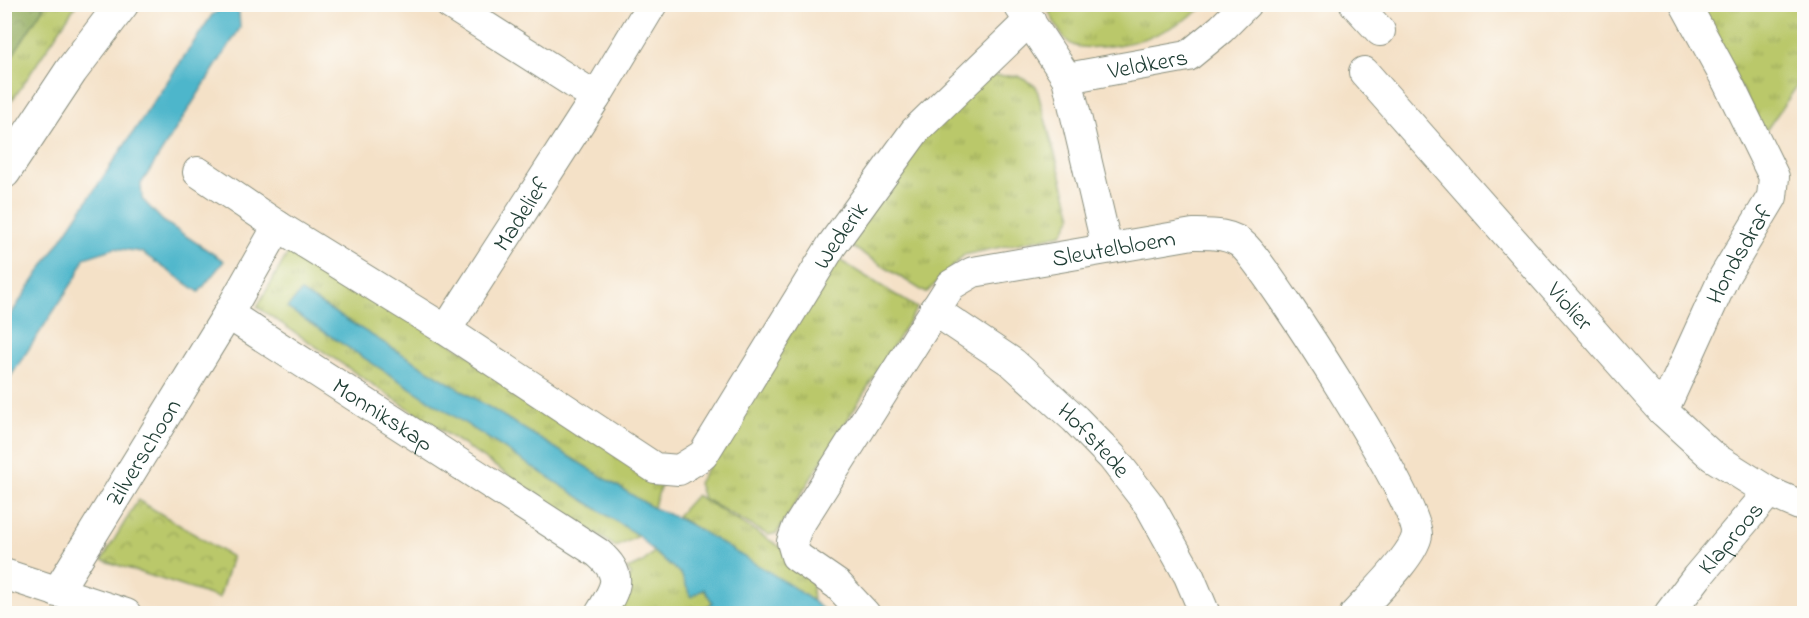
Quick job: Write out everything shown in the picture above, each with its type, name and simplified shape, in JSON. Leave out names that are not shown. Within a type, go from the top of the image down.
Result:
[{"type":"main road","points":[[72,71],[104,4]]},
{"type":"main road","points":[[4,171],[72,71],[122,4]]},
{"type":"street","points":[[450,4],[596,97]]},
{"type":"street","name":"Madelief","points":[[446,330],[596,97],[652,4]]},
{"type":"street","name":"Veldkers","points":[[1067,78],[1188,56],[1221,29],[1246,4]]},
{"type":"street","points":[[1355,4],[1380,31]]},
{"type":"street","name":"Hondsdraf","points":[[1663,411],[1724,277],[1772,197],[1774,177],[1727,81],[1685,4]]},
{"type":"street","points":[[1024,12],[1067,78],[1107,248]]},
{"type":"street","name":"Wederik","points":[[446,330],[655,468],[679,470],[704,455],[832,245],[915,131],[1024,12]]},
{"type":"street","name":"Violier","points":[[1364,72],[1663,411],[1712,456],[1769,492],[1804,507]]},
{"type":"street","points":[[198,172],[278,226],[446,330]]},
{"type":"street","points":[[228,314],[278,226]]},
{"type":"street","name":"Sleutelbloem","points":[[865,614],[838,585],[796,556],[792,542],[797,528],[951,285],[973,272],[1193,234],[1219,234],[1243,245],[1303,326],[1372,441],[1410,510],[1418,533],[1413,547],[1355,614]]},
{"type":"street","name":"Hofstede","points":[[934,310],[1013,363],[1075,419],[1112,458],[1150,506],[1189,576],[1205,614]]},
{"type":"street","name":"Monnikskap","points":[[228,314],[573,535],[611,565],[616,578],[613,593],[600,614]]},
{"type":"street","name":"Zilverschoon","points":[[57,592],[228,314]]},
{"type":"street","name":"Klaproos","points":[[1669,614],[1697,577],[1769,492]]},
{"type":"street","points":[[4,574],[126,614]]},
{"type":"green space","points":[[4,5],[45,5],[5,67]]},
{"type":"green space","points":[[45,5],[76,5],[5,109],[5,67]]},
{"type":"green space","points":[[1056,5],[1207,5],[1170,28],[1144,39],[1131,43],[1087,48],[1069,43],[1062,35],[1049,12]]},
{"type":"green space","points":[[1696,5],[1804,5],[1804,76],[1765,132]]},
{"type":"green space","points":[[993,76],[1018,76],[1036,86],[1072,216],[1062,234],[964,255],[926,293],[846,243],[936,109]]},
{"type":"green space","points":[[292,246],[665,475],[653,508],[301,292],[288,308],[639,536],[616,547],[257,307]]},
{"type":"green space","points":[[836,258],[917,308],[777,533],[768,535],[703,498],[698,483]]},
{"type":"green space","points":[[696,495],[810,565],[813,601],[677,516]]},
{"type":"green space","points":[[138,500],[232,557],[219,598],[102,560]]},
{"type":"green space","points":[[654,552],[681,574],[691,596],[704,589],[713,603],[701,610],[703,613],[607,614],[631,574],[627,569],[642,563]]},
{"type":"water","points":[[227,5],[234,5],[239,13],[240,28],[141,184],[142,199],[163,221],[224,261],[199,292],[141,252],[115,248],[84,258],[77,276],[5,385],[5,323],[212,15]]},
{"type":"water","points":[[301,292],[653,508],[676,517],[773,575],[827,613],[703,613],[701,611],[713,603],[704,589],[691,597],[681,574],[654,552],[639,536],[287,308]]}]
